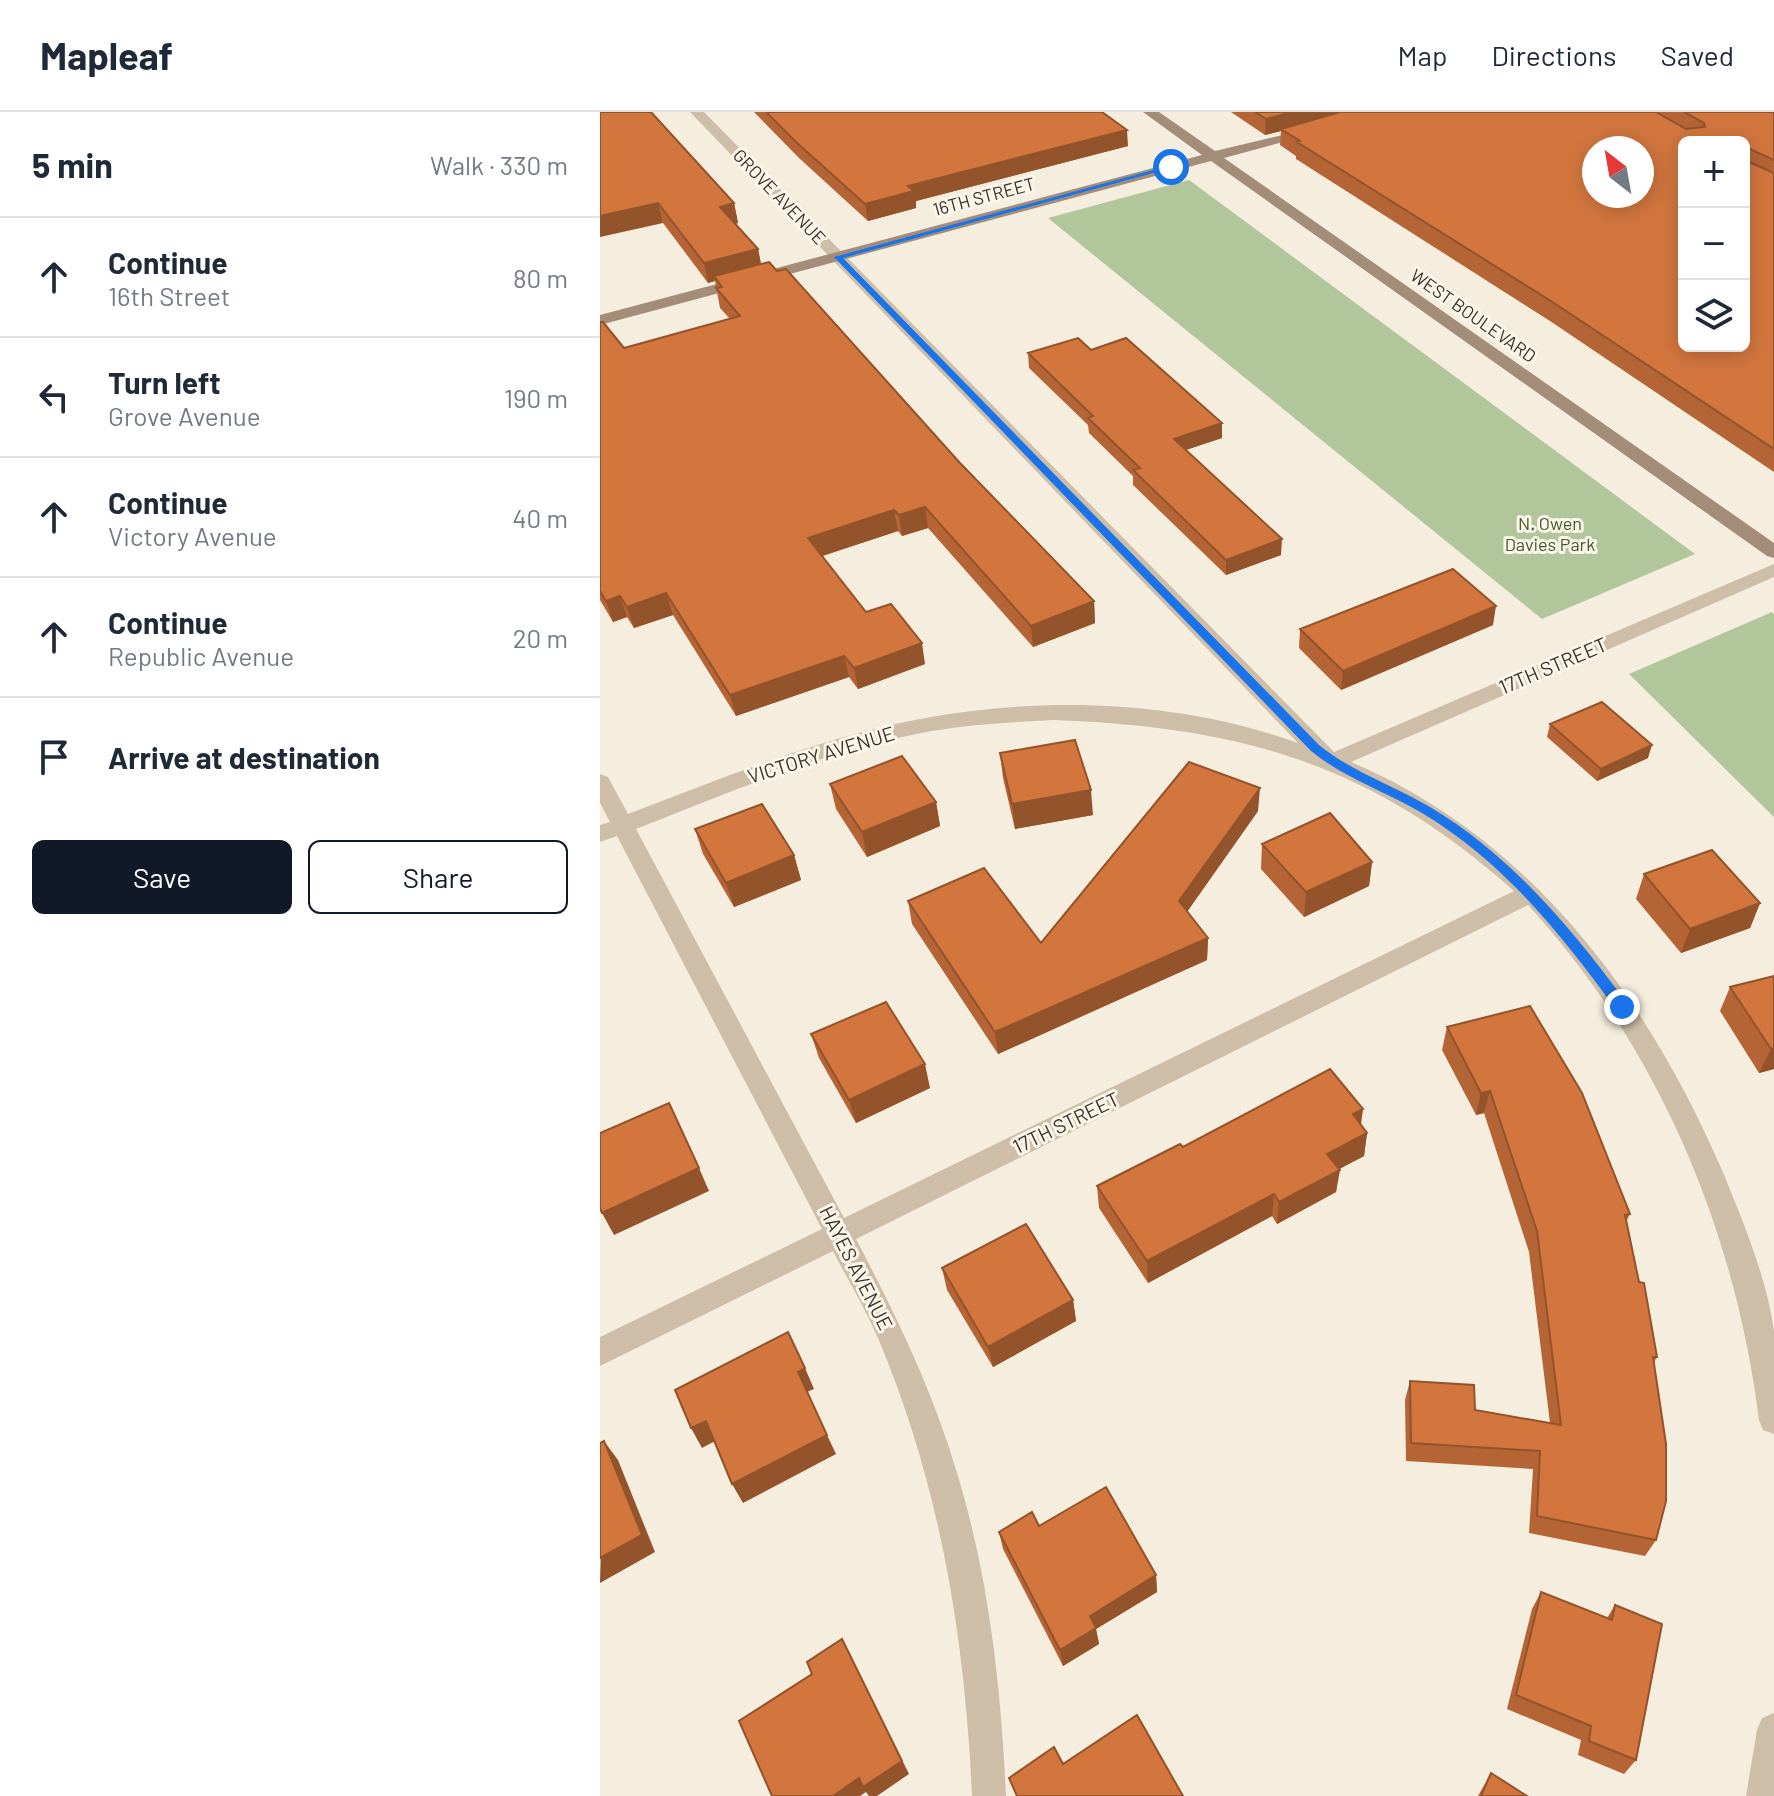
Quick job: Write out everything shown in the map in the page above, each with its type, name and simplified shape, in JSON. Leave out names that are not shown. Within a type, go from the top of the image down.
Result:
[{"type":"street","name":"GROVE AVENUE","points":[[697,112],[1303,737],[1332,762]]},
{"type":"street","name":"WEST BOULEVARD","points":[[1150,112],[1774,552]]},
{"type":"street","name":"16TH STREET","points":[[600,320],[1322,127]]},
{"type":"street","name":"17TH STREET","points":[[1332,762],[1774,570]]},
{"type":"street","name":"VICTORY AVENUE","points":[[611,829],[845,743],[904,729],[980,717],[1070,712],[1159,718],[1247,734],[1332,762],[1427,811],[1464,835],[1531,893],[1578,947],[1622,1007],[1663,1073],[1698,1145],[1729,1224],[1754,1310],[1774,1420]]},
{"type":"street","name":"HAYES AVENUE","points":[[600,782],[611,829],[888,1328],[919,1402],[948,1494],[971,1598],[986,1714],[989,1796]]},
{"type":"street","name":"17TH STREET","points":[[600,1352],[1531,893]]},
{"type":"street","points":[[1763,1796],[1774,1730]]},
{"type":"green space","name":"N. Owen Davies Park","points":[[1189,180],[1695,554],[1542,619],[1048,218]]},
{"type":"green space","points":[[1772,612],[1774,614],[1774,817],[1629,674]]},
{"type":"building","points":[[600,112],[651,112],[734,203],[720,207],[758,249],[704,263],[658,203],[600,216]]},
{"type":"building","points":[[766,112],[1102,112],[1127,130],[908,186],[914,191],[865,204]]},
{"type":"building","points":[[1255,112],[1292,112],[1266,119]]},
{"type":"building","points":[[1340,112],[1656,112],[1686,129],[1705,127],[1704,123],[1684,112],[1774,112],[1774,160],[1750,149],[1750,136],[1678,136],[1678,352],[1750,352],[1750,162],[1774,173],[1774,449],[1554,303],[1297,142],[1300,141],[1281,129]]},
{"type":"building","points":[[769,262],[777,271],[786,269],[960,463],[1094,601],[1031,626],[925,507],[899,515],[894,510],[808,538],[866,612],[891,604],[922,643],[854,668],[844,656],[730,695],[666,593],[627,607],[620,596],[606,601],[600,591],[600,322],[624,348],[740,316],[716,288],[722,287],[714,276]]},
{"type":"building","points":[[1078,338],[1091,350],[1126,338],[1222,423],[1174,439],[1282,539],[1226,560],[1133,470],[1140,468],[1088,418],[1093,416],[1028,353]]},
{"type":"building","points":[[1453,569],[1496,606],[1343,671],[1300,629]]},
{"type":"building","points":[[1602,702],[1652,745],[1601,769],[1550,724]]},
{"type":"building","points":[[1075,740],[1091,790],[1012,804],[1000,753]]},
{"type":"building","points":[[902,756],[936,802],[862,832],[830,784]]},
{"type":"building","points":[[1189,762],[1260,788],[1179,901],[1208,938],[995,1032],[908,901],[984,868],[1041,943]]},
{"type":"building","points":[[762,804],[794,855],[726,883],[695,829]]},
{"type":"building","points":[[1330,813],[1372,862],[1306,892],[1262,844]]},
{"type":"building","points":[[1712,850],[1760,903],[1690,929],[1644,874]]},
{"type":"building","points":[[1774,976],[1774,1048],[1771,1049],[1730,987]]},
{"type":"building","points":[[886,1002],[925,1064],[849,1100],[811,1034]]},
{"type":"building","points":[[1530,1006],[1582,1093],[1630,1214],[1625,1215],[1639,1282],[1644,1283],[1657,1357],[1653,1357],[1666,1444],[1666,1501],[1656,1540],[1537,1516],[1540,1451],[1411,1443],[1410,1381],[1474,1385],[1475,1410],[1561,1425],[1537,1231],[1490,1091],[1481,1093],[1447,1027]]},
{"type":"building","points":[[1330,1069],[1363,1109],[1353,1114],[1367,1133],[1327,1154],[1340,1170],[1279,1202],[1274,1194],[1147,1261],[1097,1186],[1180,1144],[1183,1147]]},
{"type":"building","points":[[669,1103],[699,1168],[602,1213],[600,1133]]},
{"type":"building","points":[[1026,1224],[1073,1300],[988,1347],[942,1268]]},
{"type":"building","points":[[788,1332],[805,1368],[798,1372],[827,1435],[732,1484],[706,1421],[691,1428],[675,1390]]},
{"type":"building","points":[[604,1441],[642,1535],[600,1558],[600,1443]]},
{"type":"building","points":[[1106,1487],[1156,1575],[1090,1616],[1096,1628],[1060,1650],[999,1532],[1032,1512],[1039,1526]]},
{"type":"building","points":[[1541,1592],[1612,1620],[1615,1605],[1662,1624],[1636,1760],[1589,1741],[1591,1726],[1516,1695]]},
{"type":"building","points":[[842,1639],[902,1761],[863,1787],[859,1778],[833,1796],[772,1796],[739,1721],[812,1674],[807,1662]]},
{"type":"building","points":[[1137,1715],[1183,1796],[1017,1796],[1009,1778],[1054,1747],[1063,1764]]},
{"type":"building","points":[[1491,1773],[1527,1796],[1481,1796]]},
{"type":"route","points":[[1171,167],[838,257],[1315,748],[1332,762],[1427,811],[1464,835],[1498,863],[1531,893],[1578,947],[1622,1007]]}]
